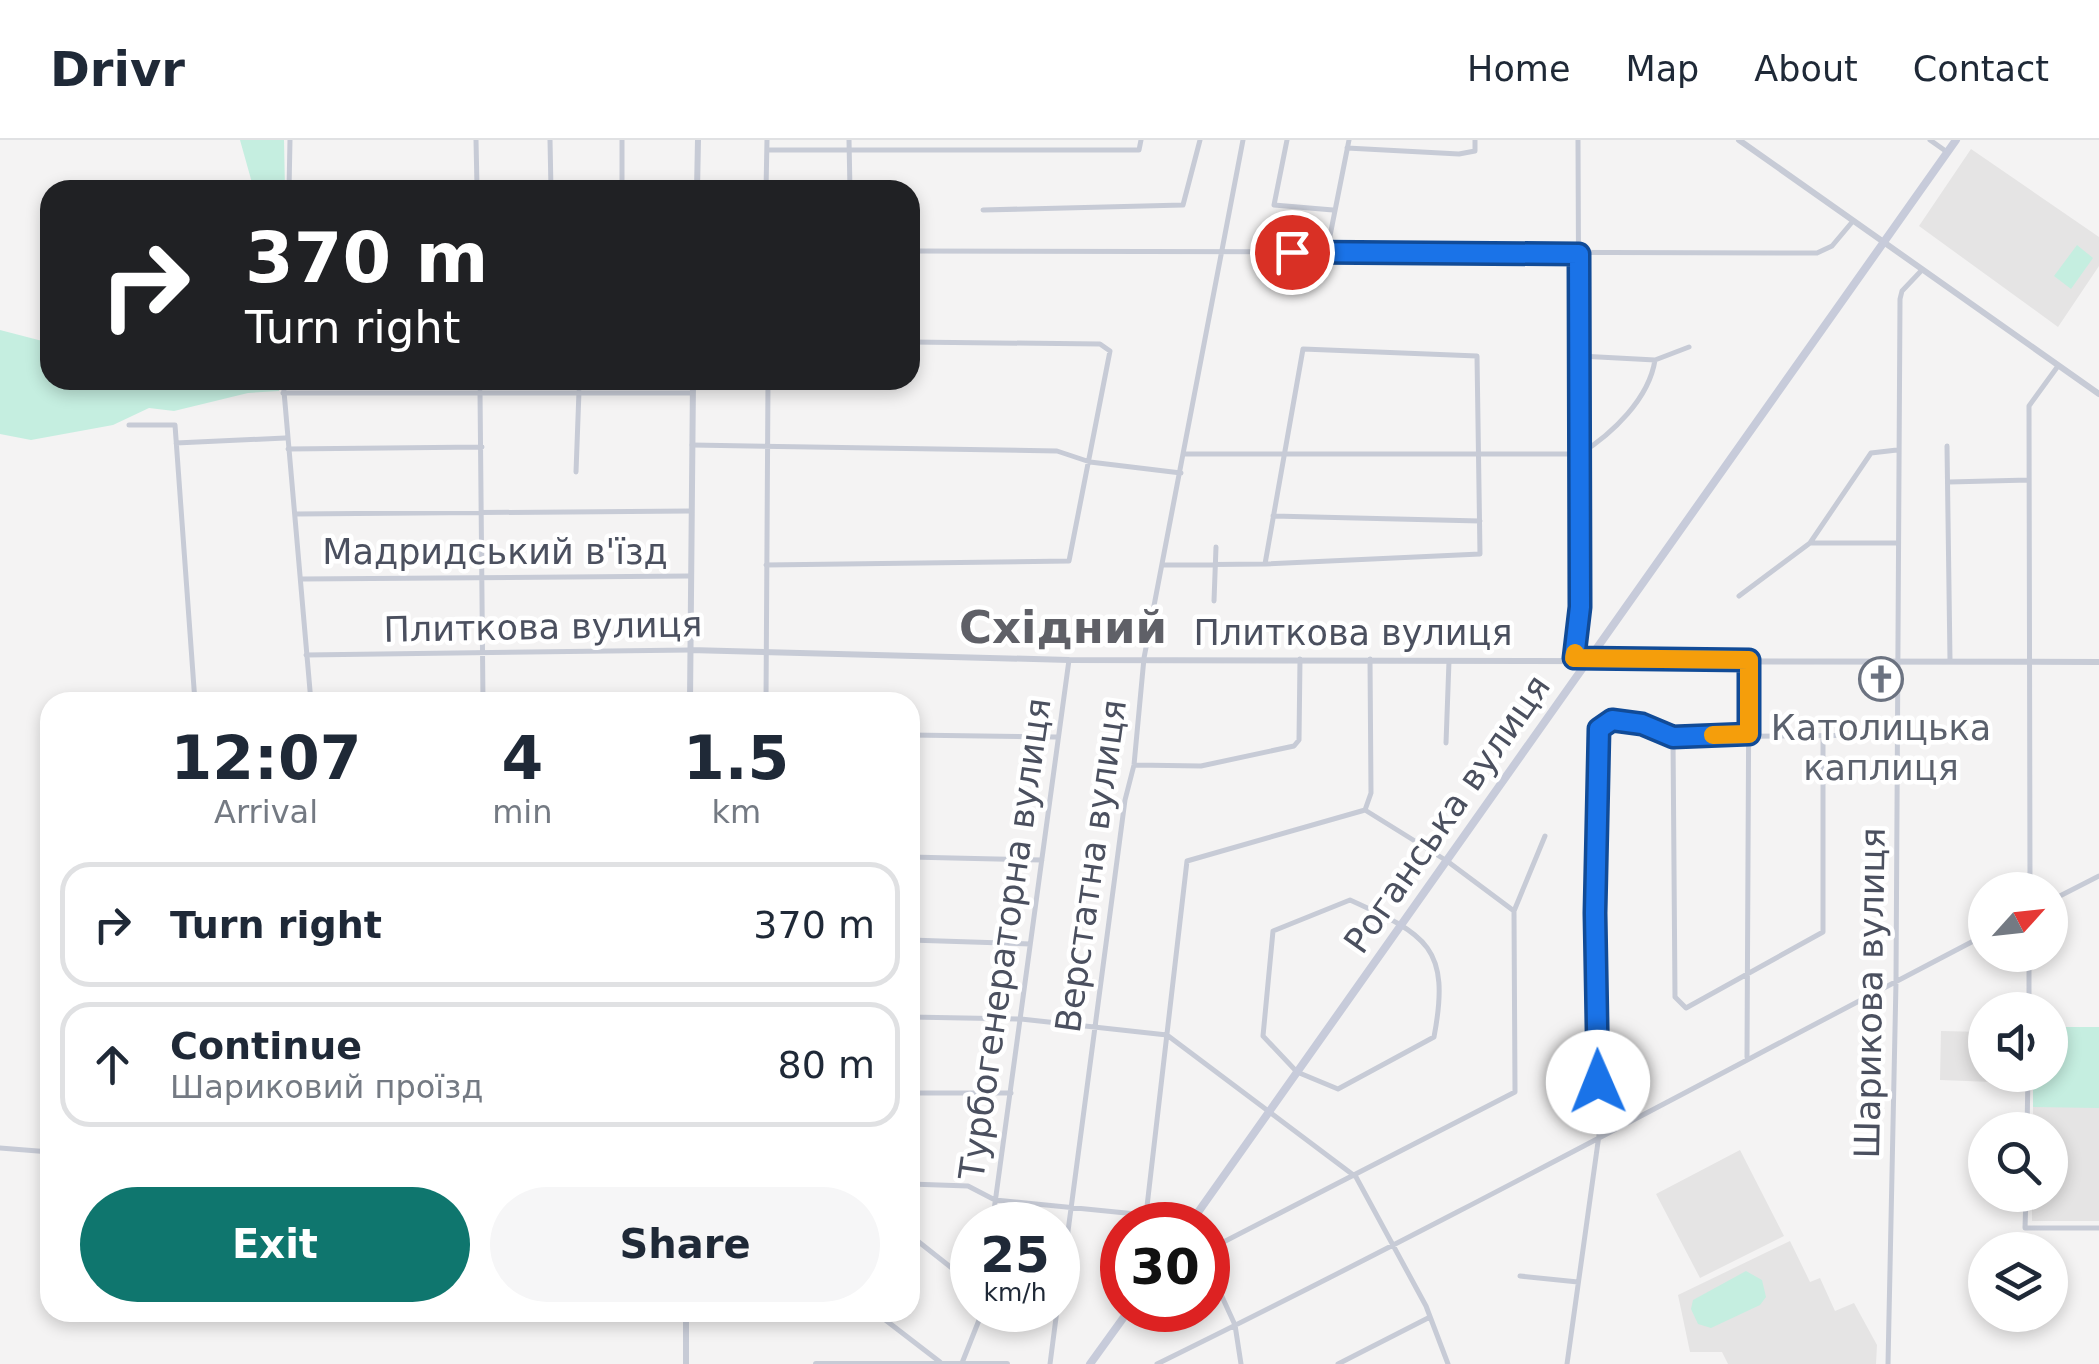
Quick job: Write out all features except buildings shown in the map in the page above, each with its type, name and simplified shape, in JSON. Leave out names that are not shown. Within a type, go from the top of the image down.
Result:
[{"type":"main road","name":"Роганська вулиця","points":[[1205,1202],[1956,140]]},
{"type":"main road","points":[[1090,1364],[1113,1332]]},
{"type":"street","points":[[288,180],[290,140]]},
{"type":"street","points":[[476,140],[477,180]]},
{"type":"street","points":[[550,140],[551,180]]},
{"type":"street","points":[[622,140],[622,180]]},
{"type":"street","points":[[697,180],[698,140]]},
{"type":"street","points":[[766,180],[767,140]]},
{"type":"street","points":[[849,140],[850,180]]},
{"type":"street","points":[[767,150],[849,154],[1139,150],[1141,140]]},
{"type":"street","points":[[983,210],[1183,205],[1200,140]]},
{"type":"street","name":"Верстатна вулиця","points":[[1071,1202],[1125,800],[1134,765],[1144,658],[1244,140]]},
{"type":"street","points":[[1287,140],[1274,205],[1332,210]]},
{"type":"street","points":[[1327,251],[1348,144],[1459,154],[1475,151],[1475,140]]},
{"type":"street","points":[[1574,658],[1580,607],[1578,140]]},
{"type":"street","points":[[1739,140],[2099,394]]},
{"type":"street","points":[[1930,140],[1948,152]]},
{"type":"street","points":[[920,252],[1817,253],[1836,242],[1852,221]]},
{"type":"street","name":"Шарикова вулиця","points":[[1888,1364],[1896,982],[1900,299],[1902,290],[1921,271]]},
{"type":"street","points":[[766,565],[1068,561],[1110,356],[1106,346],[920,342]]},
{"type":"street","points":[[1580,356],[1655,360],[1689,346]]},
{"type":"street","points":[[1161,566],[1264,564],[1480,554],[1482,454],[1477,356],[1303,348],[1264,564]]},
{"type":"street","points":[[1185,454],[1580,454],[1602,440],[1629,411],[1652,379],[1655,360]]},
{"type":"street","points":[[2030,872],[2029,406],[2058,366]]},
{"type":"street","points":[[283,390],[310,692]]},
{"type":"street","points":[[283,394],[480,390],[692,393],[690,692]]},
{"type":"street","points":[[480,390],[483,692]]},
{"type":"street","points":[[766,692],[768,390]]},
{"type":"street","points":[[576,472],[579,392]]},
{"type":"street","points":[[129,425],[173,423],[194,692]]},
{"type":"street","points":[[176,442],[285,438]]},
{"type":"street","points":[[692,445],[767,450],[1057,451],[1090,462],[1181,473]]},
{"type":"street","points":[[288,449],[482,446]]},
{"type":"street","points":[[1946,446],[1950,660]]},
{"type":"street","points":[[1739,596],[1810,544],[1871,453],[1897,450]]},
{"type":"street","points":[[1949,482],[2029,480]]},
{"type":"street","points":[[296,514],[690,510]]},
{"type":"street","points":[[1274,516],[1481,521]]},
{"type":"street","points":[[1810,544],[1897,543]]},
{"type":"street","points":[[1214,601],[1216,547]]},
{"type":"street","name":"Мадридський в'їзд","points":[[302,578],[689,576]]},
{"type":"street","name":"Плиткова вулиця","points":[[306,655],[690,650],[1069,660],[1590,658],[2099,662]]},
{"type":"street","points":[[1365,810],[1370,793],[1370,658]]},
{"type":"street","points":[[1446,743],[1449,658]]},
{"type":"street","points":[[1134,765],[1200,766],[1298,744],[1300,659]]},
{"type":"street","name":"Турбогенераторна вулиця","points":[[995,1200],[1069,660]]},
{"type":"street","points":[[1747,1058],[1749,660]]},
{"type":"street","points":[[1567,1364],[1599,1134],[1595,913],[1599,729],[1612,720],[1642,724],[1673,737],[1898,735]]},
{"type":"street","points":[[920,735],[1056,737]]},
{"type":"street","points":[[1673,737],[1675,997],[1686,1008],[1823,932],[1824,736]]},
{"type":"street","points":[[1147,1202],[1187,861],[1365,810],[1447,861],[1514,911]]},
{"type":"street","points":[[1230,1239],[1515,1092],[1514,911],[1545,836]]},
{"type":"street","points":[[920,858],[1042,860]]},
{"type":"street","points":[[2068,892],[2099,876]]},
{"type":"street","points":[[1350,900],[1402,924],[1437,959],[1439,1003],[1434,1037],[1338,1089],[1297,1072],[1263,1036],[1273,931],[1350,900]]},
{"type":"street","points":[[920,940],[1030,944]]},
{"type":"street","points":[[1156,1364],[1558,1160],[1599,1134],[1968,945]]},
{"type":"street","points":[[920,1017],[1021,1020],[1167,1035],[1356,1177],[1395,1244],[1448,1364]]},
{"type":"street","points":[[920,1093],[1011,1093]]},
{"type":"street","points":[[0,1148],[40,1151]]},
{"type":"street","points":[[920,1184],[968,1186],[995,1200],[1014,1202]]},
{"type":"street","points":[[2026,1212],[2026,1228],[2099,1228]]},
{"type":"street","points":[[920,1243],[950,1267]]},
{"type":"street","points":[[1520,1276],[1578,1282]]},
{"type":"street","points":[[1230,1315],[1241,1364]]},
{"type":"street","points":[[1338,1364],[1430,1316]]},
{"type":"street","points":[[686,1322],[686,1364]]},
{"type":"street","points":[[888,1322],[940,1362]]},
{"type":"street","points":[[962,1363],[974,1332]]},
{"type":"street","name":"Верстатна вулиця","points":[[1050,1364],[1054,1332]]},
{"type":"street","points":[[816,1364],[1007,1364]]},
{"type":"shaded area","points":[[1971,149],[2099,237],[2099,266],[2058,327],[1919,226]]},
{"type":"shaded area","points":[[2068,1027],[2099,1027],[2099,1221],[2032,1221],[2032,1212],[2068,1212],[2068,1112],[2033,1112],[2033,1092],[2068,1092]]},
{"type":"shaded area","points":[[1941,1031],[1968,1032],[1968,1081],[1940,1080]]},
{"type":"shaded area","points":[[1740,1150],[1784,1236],[1700,1278],[1656,1194]]},
{"type":"shaded area","points":[[1790,1241],[1810,1282],[1820,1278],[1835,1311],[1854,1303],[1877,1345],[1876,1364],[1728,1364],[1722,1352],[1690,1352],[1678,1295]]},
{"type":"green space","points":[[240,140],[284,140],[285,180],[251,180]]},
{"type":"green space","points":[[2077,245],[2093,258],[2071,289],[2054,276]]},
{"type":"green space","points":[[0,330],[40,340],[40,390],[279,390],[248,393],[174,411],[149,408],[113,425],[31,440],[0,434]]},
{"type":"green space","points":[[2068,1027],[2099,1027],[2099,1108],[2033,1107],[2033,1092],[2068,1092]]},
{"type":"green space","points":[[1746,1271],[1762,1280],[1766,1297],[1760,1305],[1711,1328],[1698,1324],[1691,1309],[1693,1300]]},
{"type":"slow traffic","points":[[1575,653],[1574,658],[1749,660],[1749,734],[1713,735]]},
{"type":"place","name":"Католицька каплиця","points":[[1881,679]]},
{"type":"district","name":"Східний","points":[[1063,627]]},
{"type":"route","points":[[1292,252],[1579,254],[1580,607],[1574,658],[1749,660],[1749,734],[1673,737],[1642,724],[1612,720],[1599,729],[1595,913],[1598,1082]]}]
